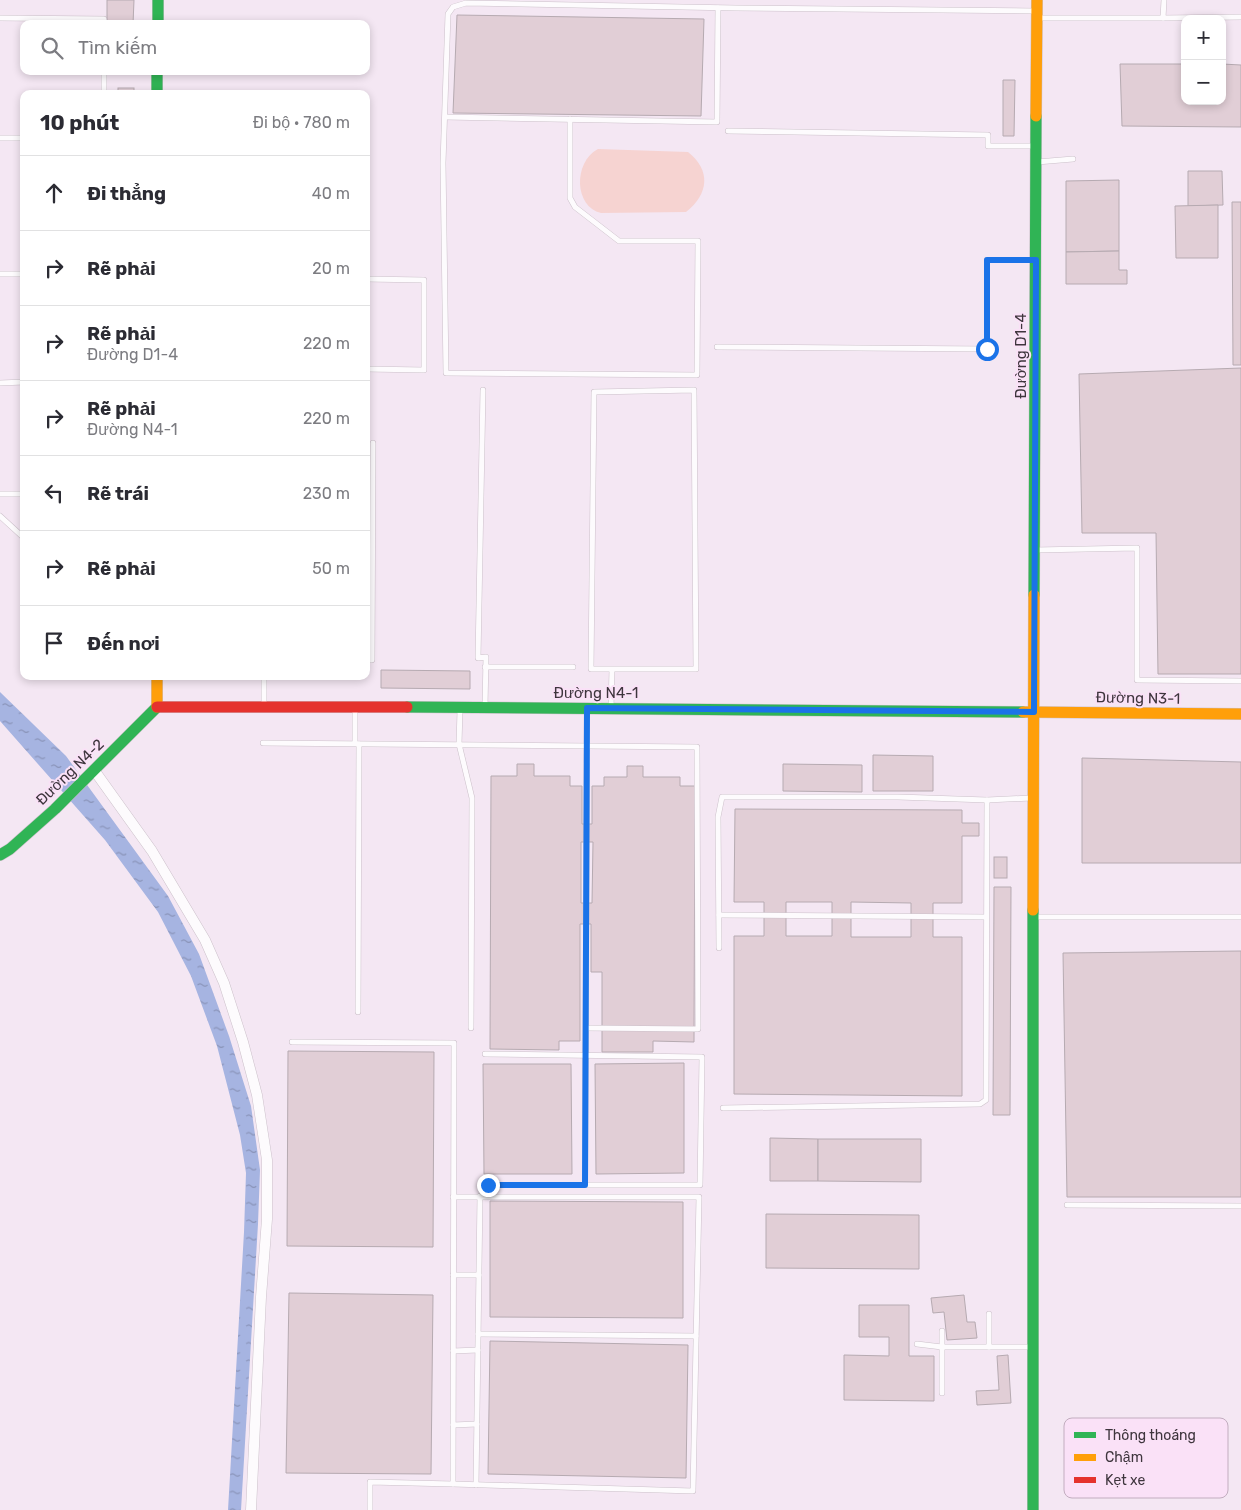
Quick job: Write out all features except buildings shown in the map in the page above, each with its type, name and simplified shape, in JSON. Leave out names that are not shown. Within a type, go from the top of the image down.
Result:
[{"type":"street","points":[[158,0],[158,20]]},
{"type":"street","name":"Đường D1-4","points":[[1033,1510],[1033,917],[1037,10]]},
{"type":"street","points":[[157,75],[157,90]]},
{"type":"street","points":[[157,680],[157,707]]},
{"type":"street","name":"Đường N4-1","points":[[157,707],[355,706],[1034,712]]},
{"type":"street","name":"Đường N4-2","points":[[0,855],[10,849],[55,809],[157,707]]},
{"type":"street","name":"Đường N3-1","points":[[1034,712],[1241,714]]},
{"type":"street","points":[[94,770],[152,851],[205,940],[224,983],[243,1042],[257,1096],[266,1160],[267,1219],[250,1510]]},
{"type":"lane","points":[[1164,0],[1164,18]]},
{"type":"lane","points":[[570,119],[570,198],[575,207],[619,241],[698,242],[697,375],[446,373],[444,117],[448,14],[453,7],[466,2],[718,8],[1037,10],[1164,18],[1241,17]]},
{"type":"lane","points":[[444,117],[717,122],[718,8]]},
{"type":"lane","points":[[0,18],[104,20]]},
{"type":"lane","points":[[104,75],[104,90]]},
{"type":"lane","points":[[728,131],[988,134],[988,146],[1037,146]]},
{"type":"lane","points":[[0,138],[20,138]]},
{"type":"lane","points":[[1036,162],[1073,159]]},
{"type":"lane","points":[[717,347],[987,349],[987,260],[1036,260]]},
{"type":"lane","points":[[0,274],[20,274]]},
{"type":"lane","points":[[370,279],[424,280],[424,370],[370,369]]},
{"type":"lane","points":[[0,382],[20,382]]},
{"type":"lane","points":[[483,390],[478,658],[486,657],[485,708]]},
{"type":"lane","points":[[694,390],[696,669],[612,669],[591,669],[594,392],[694,390]]},
{"type":"lane","points":[[370,660],[372,660],[373,444]]},
{"type":"lane","points":[[0,494],[20,494]]},
{"type":"lane","points":[[0,516],[20,534]]},
{"type":"lane","points":[[1035,550],[1137,548],[1137,680],[1241,681]]},
{"type":"lane","points":[[485,667],[573,667]]},
{"type":"lane","points":[[610,708],[612,669]]},
{"type":"lane","points":[[264,680],[264,706]]},
{"type":"lane","points":[[355,706],[357,744],[358,1012]]},
{"type":"lane","points":[[460,707],[459,744],[472,798],[471,1028]]},
{"type":"lane","points":[[585,1185],[587,708]]},
{"type":"lane","points":[[263,743],[697,747],[698,1030],[586,1028]]},
{"type":"lane","points":[[719,948],[718,817],[722,797],[898,797],[987,800],[1034,798]]},
{"type":"lane","points":[[723,1108],[980,1104],[986,1100],[987,800]]},
{"type":"lane","points":[[719,915],[986,917]]},
{"type":"lane","points":[[1033,917],[1241,917]]},
{"type":"lane","points":[[292,1042],[454,1043],[453,1484]]},
{"type":"lane","points":[[484,1054],[702,1057],[700,1184],[488,1185]]},
{"type":"lane","points":[[370,1510],[370,1482],[693,1491],[699,1197],[453,1196]]},
{"type":"lane","points":[[476,1485],[480,1196]]},
{"type":"lane","points":[[1067,1205],[1241,1206]]},
{"type":"lane","points":[[453,1275],[479,1275]]},
{"type":"lane","points":[[989,1314],[989,1347]]},
{"type":"lane","points":[[942,1331],[942,1393]]},
{"type":"lane","points":[[478,1334],[696,1336]]},
{"type":"lane","points":[[917,1344],[942,1347],[1033,1347]]},
{"type":"lane","points":[[453,1350],[478,1350]]},
{"type":"lane","points":[[453,1425],[477,1424]]},
{"type":"shaded area","points":[[598,149],[688,152],[701,166],[704,174],[703,190],[694,205],[686,212],[601,213],[592,209],[586,202],[580,184],[584,164],[590,155]]},
{"type":"water","points":[[0,692],[66,756],[168,896],[199,954],[229,1036],[251,1106],[260,1170],[241,1510],[228,1510],[246,1173],[240,1135],[217,1046],[191,976],[158,912],[105,840],[0,721]]},
{"type":"traffic: fast","points":[[158,0],[158,20]]},
{"type":"traffic: fast","points":[[157,75],[157,90]]},
{"type":"traffic: fast","points":[[1034,595],[1036,116]]},
{"type":"traffic: fast","points":[[0,855],[10,849],[55,809],[157,707]]},
{"type":"traffic: fast","points":[[407,707],[1023,712]]},
{"type":"traffic: fast","points":[[1033,910],[1033,1510]]},
{"type":"traffic: slow","points":[[1036,116],[1037,0]]},
{"type":"traffic: slow","points":[[1033,910],[1034,595]]},
{"type":"traffic: slow","points":[[157,680],[157,707]]},
{"type":"traffic: slow","points":[[1023,712],[1241,714]]},
{"type":"traffic: jam","points":[[157,707],[407,707]]},
{"type":"route","points":[[488,1185],[585,1185],[587,708],[1034,712],[1036,260],[987,260],[987,349]]}]
